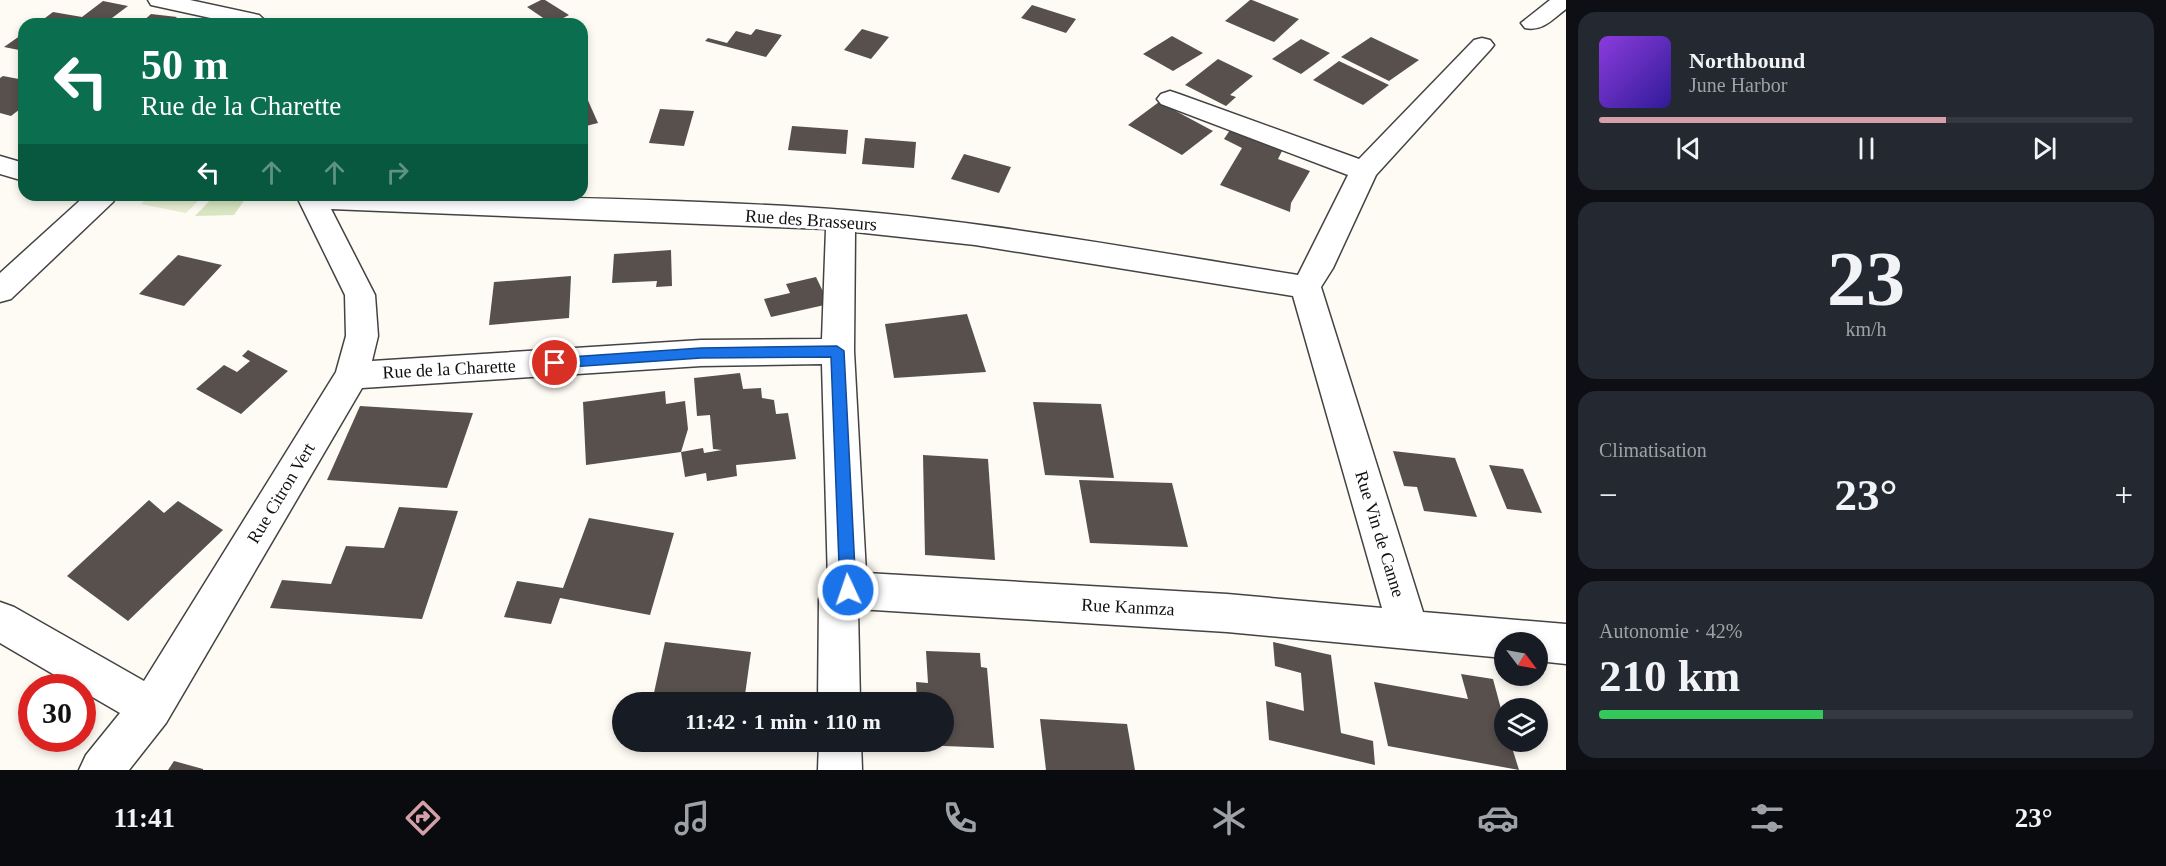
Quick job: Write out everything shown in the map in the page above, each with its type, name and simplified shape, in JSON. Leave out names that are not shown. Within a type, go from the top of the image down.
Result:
[{"type":"street","points":[[159,0],[242,18]]},
{"type":"street","points":[[1533,23],[1564,0]]},
{"type":"street","points":[[1306,287],[1318,268],[1364,171],[1482,45]]},
{"type":"street","points":[[1170,99],[1364,171]]},
{"type":"street","points":[[0,165],[18,170]]},
{"type":"street","points":[[0,291],[97,201]]},
{"type":"street","name":"Rue Citron Vert","points":[[101,770],[151,708],[352,375],[362,336],[360,295],[313,201]]},
{"type":"street","name":"Rue des Brasseurs","points":[[409,201],[803,217],[975,235],[1306,287]]},
{"type":"street","points":[[839,692],[838,599],[848,590],[837,351],[841,221]]},
{"type":"street","name":"Rue Vin de Canne","points":[[1306,287],[1408,628]]},
{"type":"street","name":"Rue de la Charette","points":[[352,375],[701,353],[837,351]]},
{"type":"street","name":"Rue Kanmza","points":[[848,590],[1227,613],[1408,628]]},
{"type":"street","points":[[0,621],[151,708]]},
{"type":"street","points":[[1408,628],[1566,644]]},
{"type":"street","points":[[840,752],[840,770]]},
{"type":"green space","points":[[144,201],[198,201],[186,213],[141,204]]},
{"type":"green space","points":[[209,201],[244,201],[234,215],[195,216]]},
{"type":"building","points":[[545,0],[569,15],[563,18],[543,18],[527,7]]},
{"type":"building","points":[[1250,0],[1299,19],[1274,42],[1225,21]]},
{"type":"building","points":[[103,1],[128,6],[112,18],[45,18],[53,12],[82,17]]},
{"type":"building","points":[[1032,5],[1076,19],[1066,33],[1021,18]]},
{"type":"building","points":[[151,14],[177,17],[176,18],[147,18]]},
{"type":"building","points":[[756,29],[782,35],[766,57],[705,41],[708,38],[727,43],[736,31],[751,35]]},
{"type":"building","points":[[862,29],[889,37],[871,59],[844,50]]},
{"type":"building","points":[[1172,36],[1203,53],[1173,71],[1143,54]]},
{"type":"building","points":[[18,37],[18,50],[4,47]]},
{"type":"building","points":[[1371,37],[1419,60],[1389,81],[1341,57]]},
{"type":"building","points":[[1301,39],[1330,53],[1301,74],[1272,59]]},
{"type":"building","points":[[1218,59],[1253,76],[1230,95],[1236,97],[1226,106],[1185,85]]},
{"type":"building","points":[[1339,61],[1389,85],[1363,105],[1313,80]]},
{"type":"building","points":[[3,76],[18,79],[18,111],[11,116],[0,113],[0,78]]},
{"type":"building","points":[[588,100],[598,123],[588,126]]},
{"type":"building","points":[[1159,102],[1213,131],[1182,155],[1128,125]]},
{"type":"building","points":[[660,109],[694,111],[684,146],[649,143]]},
{"type":"building","points":[[792,126],[848,130],[846,154],[788,150]]},
{"type":"building","points":[[1232,127],[1285,145],[1278,159],[1310,171],[1291,203],[1290,212],[1220,185],[1242,148],[1224,139]]},
{"type":"building","points":[[865,138],[916,142],[914,168],[862,164]]},
{"type":"building","points":[[964,154],[1011,167],[999,193],[951,179]]},
{"type":"building","points":[[671,250],[672,286],[656,287],[657,281],[612,283],[614,254]]},
{"type":"building","points":[[178,255],[222,265],[184,306],[139,294]]},
{"type":"building","points":[[571,276],[569,318],[489,325],[494,282]]},
{"type":"building","points":[[816,277],[829,304],[771,317],[764,299],[790,293],[786,284]]},
{"type":"building","points":[[967,314],[986,372],[894,378],[885,324]]},
{"type":"building","points":[[248,350],[288,371],[241,414],[196,389],[224,365],[237,372],[250,361],[242,356]]},
{"type":"building","points":[[740,373],[743,389],[761,388],[762,398],[774,400],[776,414],[788,413],[796,459],[736,465],[737,476],[707,481],[706,473],[685,477],[681,452],[703,448],[704,453],[722,450],[713,449],[710,415],[697,416],[694,378]]},
{"type":"building","points":[[665,391],[666,404],[685,401],[688,429],[681,452],[586,465],[583,402]]},
{"type":"building","points":[[1033,402],[1101,404],[1114,478],[1045,475]]},
{"type":"building","points":[[360,406],[473,413],[447,488],[327,480]]},
{"type":"building","points":[[1393,451],[1455,458],[1477,517],[1424,511],[1417,487],[1404,486]]},
{"type":"building","points":[[923,455],[988,459],[995,560],[925,555]]},
{"type":"building","points":[[1489,465],[1523,469],[1542,513],[1507,509]]},
{"type":"building","points":[[1079,480],[1172,483],[1188,547],[1090,543]]},
{"type":"building","points":[[149,500],[164,513],[178,501],[223,530],[128,621],[67,576]]},
{"type":"building","points":[[399,507],[458,511],[422,619],[270,608],[282,580],[331,584],[346,546],[384,548]]},
{"type":"building","points":[[589,518],[674,533],[650,615],[560,598],[551,624],[504,617],[517,581],[563,588]]},
{"type":"building","points":[[665,642],[751,652],[745,692],[654,692]]},
{"type":"building","points":[[1273,642],[1331,655],[1341,733],[1373,741],[1375,765],[1269,740],[1266,701],[1304,711],[1301,673],[1275,666]]},
{"type":"building","points":[[926,651],[980,653],[981,667],[987,668],[994,748],[954,746],[954,692],[916,692],[916,682],[928,683]]},
{"type":"building","points":[[1461,674],[1493,679],[1498,698],[1494,698],[1494,752],[1513,752],[1519,770],[1388,746],[1374,682],[1468,699]]},
{"type":"building","points":[[1040,719],[1127,724],[1135,770],[1046,770]]},
{"type":"building","points":[[174,761],[203,769],[203,770],[168,770]]},
{"type":"route","points":[[555,363],[701,353],[837,351],[848,590]]}]
